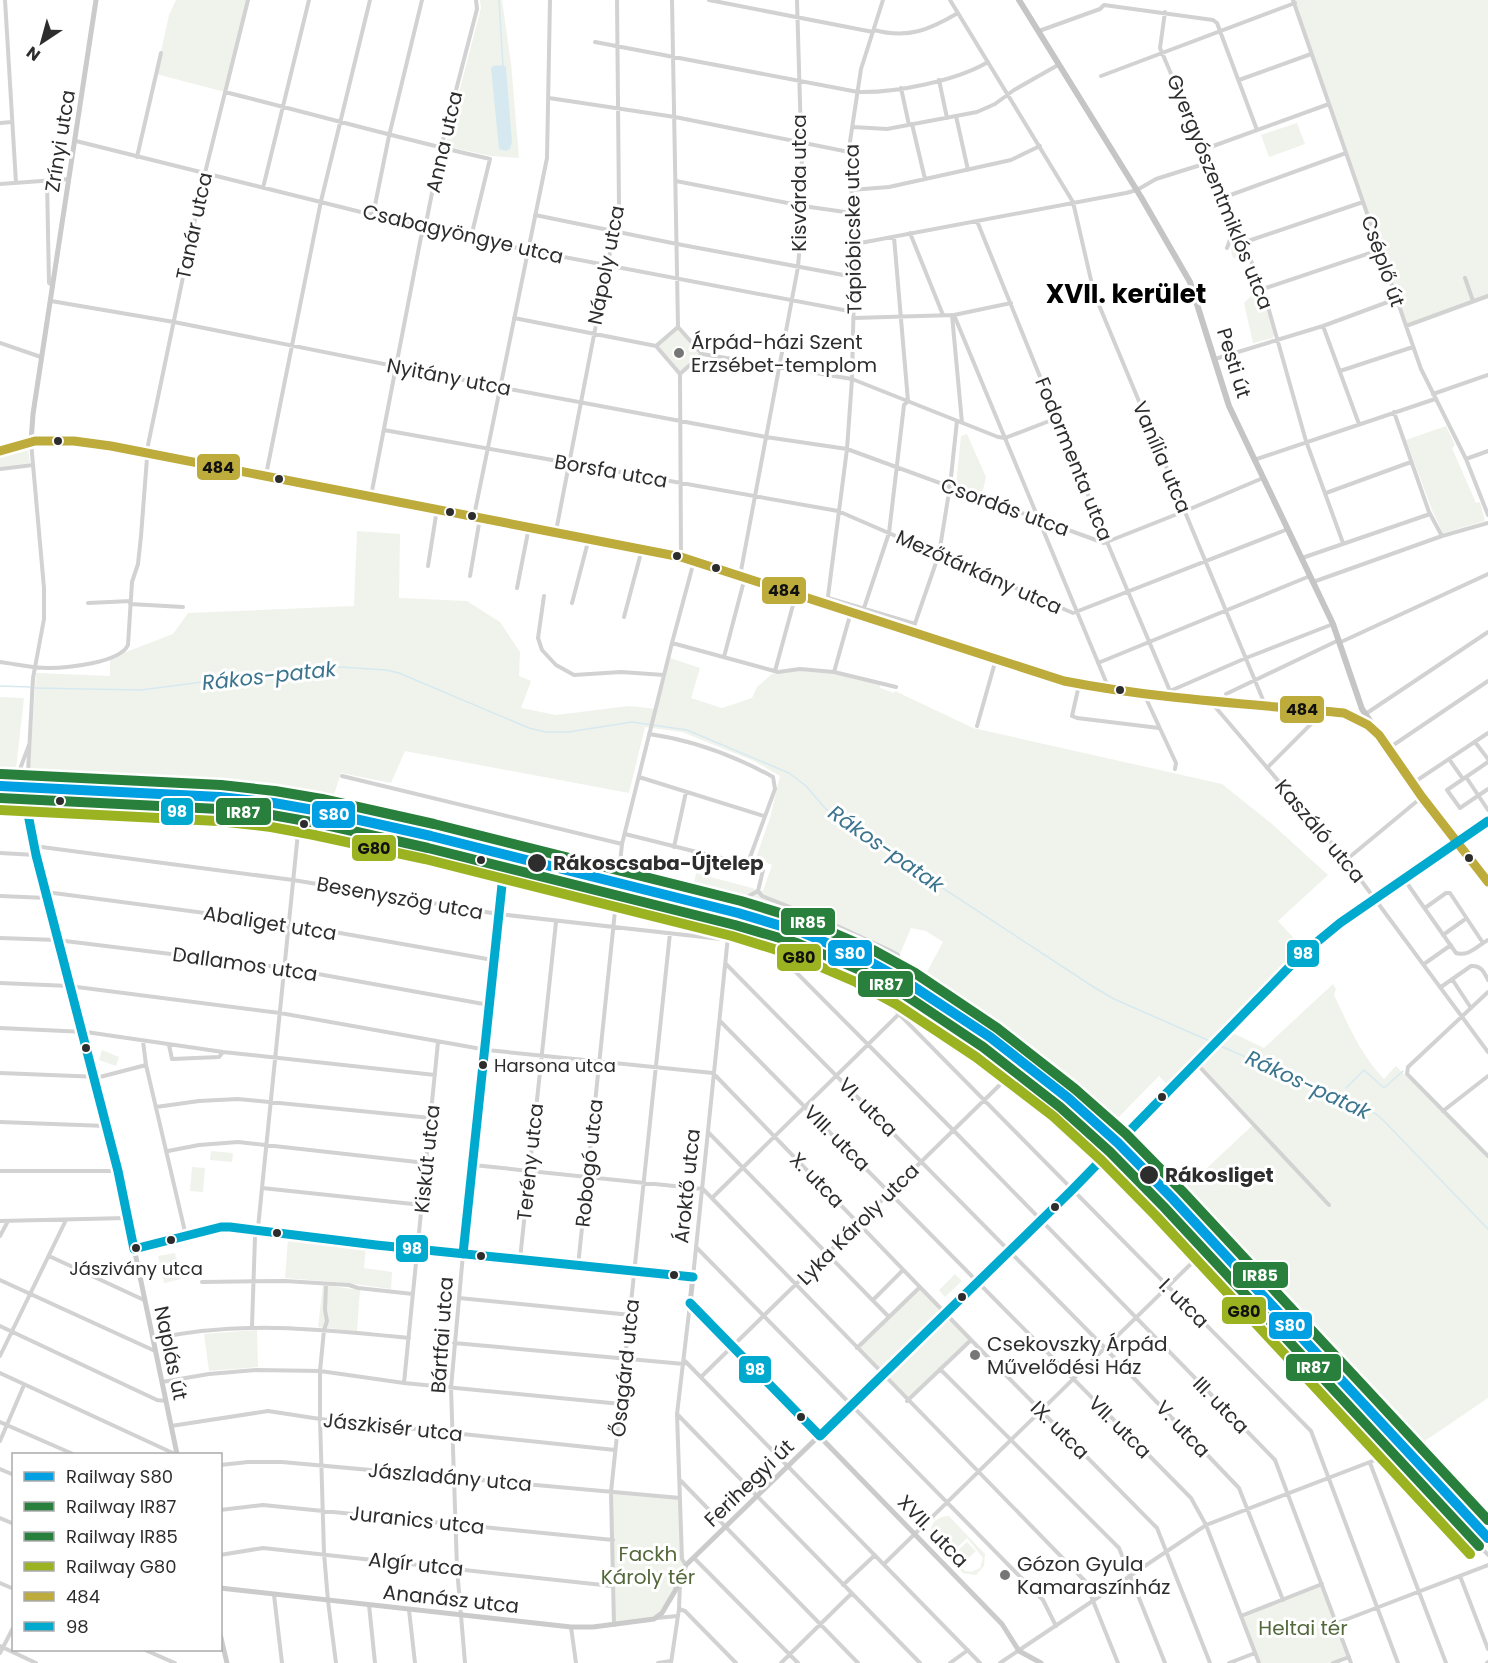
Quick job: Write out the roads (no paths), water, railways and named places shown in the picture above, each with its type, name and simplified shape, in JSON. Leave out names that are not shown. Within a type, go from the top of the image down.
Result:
[{"type":"main road","name":"Pesti út","points":[[1019,0],[1137,190],[1190,282],[1228,406],[1333,624],[1363,714],[1391,746],[1422,796],[1488,882]]},
{"type":"street","name":"Zrínyi utca","points":[[31,442],[33,414],[96,0]]},
{"type":"street","name":"Tanár utca","points":[[36,667],[85,664],[124,652],[128,645],[130,602],[141,536],[147,453],[204,174],[248,0]]},
{"type":"street","points":[[263,188],[309,0]]},
{"type":"street","points":[[266,475],[321,201],[370,0]]},
{"type":"street","points":[[373,215],[389,136],[422,0]]},
{"type":"street","name":"Anna utca","points":[[371,496],[421,237],[425,228],[441,148],[477,9],[476,0]]},
{"type":"street","points":[[470,576],[487,449],[547,158],[550,0]]},
{"type":"street","name":"Nápoly utca","points":[[557,526],[619,206],[617,0]]},
{"type":"street","points":[[672,0],[678,327],[702,354],[852,379],[1005,438],[1058,418]]},
{"type":"street","points":[[709,0],[899,35],[932,27],[958,13]]},
{"type":"street","name":"Kisvárda utca","points":[[724,657],[743,577],[755,497],[798,267],[803,206],[797,0]]},
{"type":"street","name":"Tápióbicske utca","points":[[827,601],[847,449],[852,379],[855,244],[849,152],[863,62],[883,0]]},
{"type":"street","name":"Vanília utca","points":[[950,0],[1073,202],[1094,293],[1266,707]]},
{"type":"street","points":[[1039,31],[1100,9],[1103,2],[1213,20],[1217,23],[1257,130]]},
{"type":"street","points":[[1101,76],[1294,2]]},
{"type":"street","name":"Cséplő út","points":[[1294,2],[1413,347],[1434,396],[1466,459],[1488,515]]},
{"type":"street","points":[[3,3],[16,183]]},
{"type":"street","name":"Gyergyószentmiklós utca","points":[[1165,12],[1160,48],[1245,242],[1263,289],[1306,441],[1343,543]]},
{"type":"street","points":[[595,42],[858,92],[874,93],[939,80],[968,72],[988,62]]},
{"type":"street","points":[[137,157],[161,53]]},
{"type":"street","points":[[1238,80],[1311,54]]},
{"type":"street","points":[[853,128],[876,129],[911,125],[986,108],[1059,64]]},
{"type":"street","points":[[939,80],[947,118]]},
{"type":"street","points":[[901,88],[925,179]]},
{"type":"street","points":[[225,92],[341,121],[389,136],[490,159],[471,237]]},
{"type":"street","points":[[549,98],[675,117],[849,152]]},
{"type":"street","points":[[1205,149],[1329,104]]},
{"type":"street","points":[[956,116],[968,170]]},
{"type":"street","points":[[0,123],[12,122]]},
{"type":"street","name":"Csabagyöngye utca","points":[[76,141],[425,228],[527,250],[792,299],[854,315],[953,315],[1011,303]]},
{"type":"street","points":[[851,190],[889,187],[1011,160],[1040,146]]},
{"type":"street","points":[[1225,197],[1346,153]]},
{"type":"street","points":[[855,244],[1137,190],[1156,179],[1210,162]]},
{"type":"street","points":[[0,184],[69,179]]},
{"type":"street","name":"Zrínyi utca","points":[[47,181],[48,274],[49,283],[54,286]]},
{"type":"street","points":[[676,181],[803,206],[852,213]]},
{"type":"street","points":[[1245,242],[1362,202]]},
{"type":"street","points":[[536,214],[677,244],[854,277]]},
{"type":"street","name":"Fodormenta utca","points":[[977,220],[1170,694]]},
{"type":"street","points":[[1227,248],[1230,240],[1240,232]]},
{"type":"street","points":[[910,234],[943,315]]},
{"type":"street","points":[[864,608],[889,533],[904,405],[908,401],[894,237]]},
{"type":"street","points":[[1263,289],[1378,250]]},
{"type":"street","points":[[1465,278],[1473,301]]},
{"type":"street","points":[[1406,326],[1488,296]]},
{"type":"street","points":[[1215,359],[1279,341],[1396,299]]},
{"type":"street","name":"Nyitány utca","points":[[51,301],[174,322],[499,387],[766,437],[847,449]]},
{"type":"street","points":[[953,315],[962,423]]},
{"type":"street","points":[[953,315],[1109,690]]},
{"type":"street","points":[[513,318],[656,346],[680,374],[681,556]]},
{"type":"street","points":[[1323,326],[1359,424]]},
{"type":"street","points":[[656,346],[678,327]]},
{"type":"street","points":[[0,343],[42,357]]},
{"type":"street","points":[[1340,371],[1413,347]]},
{"type":"street","points":[[680,374],[702,354]]},
{"type":"street","points":[[1254,460],[1394,412],[1488,375]]},
{"type":"street","points":[[1394,412],[1430,514],[1442,536]]},
{"type":"street","points":[[912,632],[939,554],[957,421]]},
{"type":"street","name":"Borsfa utca","points":[[384,430],[838,512]]},
{"type":"street","points":[[0,451],[31,442],[74,441],[266,475],[681,556],[796,594],[864,608],[915,624]]},
{"type":"street","points":[[30,745],[20,769],[20,774],[24,776],[28,772],[30,745],[33,681],[44,619],[31,442]]},
{"type":"street","name":"Csordás utca","points":[[847,449],[1107,542]]},
{"type":"street","points":[[1466,459],[1488,451]]},
{"type":"street","points":[[1326,493],[1411,462]]},
{"type":"street","points":[[0,469],[33,465]]},
{"type":"street","points":[[1107,542],[1263,478]]},
{"type":"street","points":[[428,566],[437,508]]},
{"type":"street","name":"Mezőtárkány utca","points":[[838,512],[1072,613],[1077,613],[1205,560],[1288,529]]},
{"type":"street","points":[[1301,559],[1430,514]]},
{"type":"street","points":[[1098,663],[1225,609],[1442,536],[1488,523]]},
{"type":"street","points":[[517,588],[530,526]]},
{"type":"street","points":[[572,603],[589,537]]},
{"type":"street","points":[[624,617],[643,549]]},
{"type":"street","name":"Robogó utca","points":[[578,1266],[622,844],[694,560]]},
{"type":"street","points":[[1226,694],[1254,678],[1488,574]]},
{"type":"street","points":[[775,671],[796,594]]},
{"type":"street","points":[[544,596],[537,638],[542,650],[556,665],[574,675],[621,672],[664,675]]},
{"type":"street","points":[[827,601],[851,612],[1079,685],[1144,694],[1170,694],[1211,702],[1363,714],[1488,632]]},
{"type":"street","points":[[88,603],[130,602],[183,607]]},
{"type":"street","points":[[834,672],[851,612]]},
{"type":"street","points":[[1170,694],[1246,658],[1333,624]]},
{"type":"street","points":[[672,643],[775,671],[800,669],[834,672],[896,687]]},
{"type":"street","points":[[976,726],[996,659]]},
{"type":"street","points":[[0,662],[36,667]]},
{"type":"street","points":[[1391,746],[1488,681]]},
{"type":"street","points":[[1079,685],[1072,716],[1159,728]]},
{"type":"street","points":[[1144,694],[1176,763],[1175,769]]},
{"type":"street","name":"Kaszáló utca","points":[[1211,702],[1346,860],[1488,1052]]},
{"type":"street","points":[[1267,768],[1323,712]]},
{"type":"street","points":[[1344,713],[1368,725],[1379,735]]},
{"type":"street","points":[[649,733],[681,739],[751,765],[773,777],[774,789],[747,862]]},
{"type":"street","points":[[1413,783],[1488,733]]},
{"type":"street","points":[[1475,742],[1488,761],[1447,790],[1460,808],[1488,789]]},
{"type":"street","points":[[1449,759],[1488,810]]},
{"type":"street","points":[[342,776],[622,844]]},
{"type":"street","points":[[639,777],[764,816]]},
{"type":"street","points":[[674,847],[686,792]]},
{"type":"street","points":[[1346,860],[1422,796]]},
{"type":"street","points":[[0,808],[13,807],[35,800],[64,801],[299,823],[424,844],[617,894],[730,917],[767,935],[913,995],[1029,1083],[1320,1377],[1349,1400],[1488,1555]]},
{"type":"street","name":"Naplás út","points":[[26,804],[57,940],[118,1171],[176,1453]]},
{"type":"street","name":"Ferihegyi út","points":[[654,1619],[662,1613],[686,1565],[1072,1190],[1313,944],[1488,821]]},
{"type":"street","points":[[252,1326],[256,1232],[299,823]]},
{"type":"street","points":[[625,834],[674,847],[762,865],[758,891]]},
{"type":"street","name":"Besenyszög utca","points":[[34,846],[293,880],[498,914],[748,942],[759,941],[767,935]]},
{"type":"street","points":[[0,853],[36,855]]},
{"type":"street","name":"Bártfai utca","points":[[465,1663],[459,1615],[451,1388],[504,866]]},
{"type":"street","points":[[1404,879],[1456,953],[1468,954],[1486,941],[1465,919],[1465,914],[1450,893],[1446,893],[1425,908]]},
{"type":"street","points":[[748,896],[758,891]]},
{"type":"street","points":[[758,891],[768,899],[832,924],[898,955],[897,964],[957,999],[1113,1120],[1167,1174],[1237,1253],[1351,1372],[1488,1522]]},
{"type":"street","name":"Abaliget utca","points":[[0,896],[46,895],[289,924],[493,960]]},
{"type":"street","name":"Ároktő utca","points":[[686,1565],[682,1559],[677,1414],[703,1189],[730,917]]},
{"type":"street","points":[[1443,934],[1464,920]]},
{"type":"street","name":"Terény utca","points":[[520,1259],[556,921]]},
{"type":"street","name":"Ősagárd utca","points":[[614,1625],[611,1492],[670,933]]},
{"type":"street","name":"III. utca","points":[[767,935],[767,942],[1275,1460],[1352,1663]]},
{"type":"street","name":"Dallamos utca","points":[[0,938],[57,940],[285,968],[489,1005]]},
{"type":"street","points":[[1424,964],[1451,945]]},
{"type":"street","name":"VI. utca","points":[[726,964],[922,1161],[1008,1252]]},
{"type":"street","points":[[1441,987],[1471,966],[1480,967],[1486,973],[1488,980]]},
{"type":"street","points":[[1452,979],[1471,1008]]},
{"type":"street","name":"I. utca","points":[[875,980],[876,989],[899,1014],[1311,1431],[1398,1663]]},
{"type":"street","points":[[0,983],[69,986],[280,1013],[484,1050],[713,1073]]},
{"type":"street","points":[[1487,1153],[1406,1071],[1488,992]]},
{"type":"street","points":[[711,1198],[899,1014]]},
{"type":"street","name":"VIII. utca","points":[[720,1021],[978,1282]]},
{"type":"street","points":[[0,1028],[82,1031],[223,1052],[435,1075]]},
{"type":"street","points":[[143,1041],[146,1065],[187,1237]]},
{"type":"street","name":"Kiskút utca","points":[[404,1383],[438,1042]]},
{"type":"street","points":[[169,1045],[172,1059],[219,1057],[223,1052]]},
{"type":"street","points":[[1196,1063],[1329,1205]]},
{"type":"street","points":[[0,1073],[93,1077],[146,1065]]},
{"type":"street","name":"Lyka Károly utca","points":[[701,1377],[1014,1071]]},
{"type":"street","name":"X. utca","points":[[713,1073],[946,1313]]},
{"type":"street","points":[[1443,1111],[1488,1076]]},
{"type":"street","points":[[156,1107],[209,1100],[238,1099],[431,1118]]},
{"type":"street","points":[[0,1122],[107,1126]]},
{"type":"street","points":[[708,1132],[889,1317]]},
{"type":"street","points":[[168,1151],[199,1145],[238,1142],[426,1163]]},
{"type":"street","points":[[472,1165],[703,1189],[1085,1581],[1118,1663]]},
{"type":"street","points":[[0,1170],[118,1171]]},
{"type":"street","points":[[262,1188],[422,1205]]},
{"type":"street","points":[[0,1221],[127,1218]]},
{"type":"street","points":[[0,1356],[66,1220]]},
{"type":"street","points":[[0,1236],[8,1221]]},
{"type":"street","points":[[134,1249],[221,1227],[693,1277]]},
{"type":"street","points":[[696,1247],[1043,1600],[1056,1626]]},
{"type":"street","name":"V. utca","points":[[1008,1252],[1104,1347],[1239,1488],[1282,1600]]},
{"type":"street","points":[[49,1256],[145,1300]]},
{"type":"street","points":[[884,1563],[1199,1256]]},
{"type":"street","points":[[873,1300],[903,1270]]},
{"type":"street","points":[[0,1280],[155,1351]]},
{"type":"street","points":[[202,1282],[349,1284],[358,1288],[413,1294]]},
{"type":"street","name":"VII. utca","points":[[978,1282],[1191,1498],[1206,1525],[1259,1663]]},
{"type":"street","points":[[326,1284],[327,1321],[320,1371],[320,1419],[324,1553],[336,1663]]},
{"type":"street","points":[[857,1348],[920,1287]]},
{"type":"street","points":[[459,1298],[631,1315]]},
{"type":"street","name":"XVII. utca","points":[[690,1303],[1002,1624],[1019,1652]]},
{"type":"street","name":"IX. utca","points":[[946,1313],[1154,1525],[1168,1552],[1210,1663]]},
{"type":"street","points":[[0,1326],[157,1400],[166,1401]]},
{"type":"street","points":[[152,1339],[205,1329],[252,1326],[409,1338]]},
{"type":"street","points":[[908,1401],[971,1340]]},
{"type":"street","points":[[454,1343],[625,1360],[684,1363],[701,1377],[980,1663]]},
{"type":"street","points":[[940,1369],[1119,1548],[1165,1663]]},
{"type":"street","points":[[162,1382],[209,1374],[256,1370],[320,1371],[404,1383],[621,1404]]},
{"type":"street","points":[[0,1373],[172,1453]]},
{"type":"street","points":[[0,1440],[24,1384]]},
{"type":"street","name":"Jászkisér utca","points":[[171,1426],[268,1411],[320,1419],[615,1450]]},
{"type":"street","points":[[677,1414],[920,1663]]},
{"type":"street","points":[[0,1422],[69,1453]]},
{"type":"street","points":[[999,1663],[1019,1652],[1206,1525],[1396,1452]]},
{"type":"street","name":"Jászladány utca","points":[[222,1465],[282,1462],[680,1498]]},
{"type":"street","points":[[1370,1463],[1446,1663]]},
{"type":"street","points":[[680,1480],[858,1663]]},
{"type":"street","name":"Juranics utca","points":[[222,1510],[263,1505],[613,1540]]},
{"type":"street","name":"Algír utca","points":[[222,1555],[262,1548],[612,1586]]},
{"type":"street","points":[[843,1586],[875,1554]]},
{"type":"street","points":[[694,1558],[798,1663]]},
{"type":"street","points":[[1337,1623],[1488,1565]]},
{"type":"street","points":[[1460,1576],[1488,1649]]},
{"type":"street","points":[[658,1663],[672,1662],[680,1581]]},
{"type":"street","points":[[1241,1616],[1322,1584]]},
{"type":"street","name":"Ananász utca","points":[[222,1588],[571,1627],[614,1625],[677,1616]]},
{"type":"street","points":[[781,1663],[851,1594]]},
{"type":"street","points":[[274,1595],[282,1663]]},
{"type":"street","points":[[369,1605],[375,1663]]},
{"type":"street","points":[[679,1609],[685,1611],[736,1663]]},
{"type":"street","points":[[409,1610],[415,1663]]},
{"type":"street","points":[[571,1627],[576,1663]]},
{"type":"street","points":[[0,1653],[12,1630]]},
{"type":"street","points":[[222,1642],[227,1663]]},
{"type":"street","points":[[2,1647],[36,1663]]},
{"type":"street","points":[[950,1663],[968,1650]]},
{"type":"street","points":[[147,1651],[175,1663]]},
{"type":"street","points":[[1019,1652],[1041,1663]]},
{"type":"street","points":[[1229,1663],[1255,1653]]},
{"type":"street","points":[[1333,1663],[1349,1657]]},
{"type":"waterway","points":[[499,0],[503,65]]},
{"type":"waterway","name":"Rákos-patak","points":[[35,688],[141,690],[324,666],[399,673],[529,728],[546,732],[568,732],[632,722],[687,730],[789,773],[806,786],[839,820],[1092,986],[1114,999],[1212,1042]]},
{"type":"waterway","name":"Rákos-patak","points":[[0,686],[30,687]]},
{"type":"waterway","name":"Rákos-patak","points":[[1216,1044],[1376,1114],[1488,1229]]},
{"type":"waterway","points":[[1346,1088],[1364,1070],[1384,1088],[1403,1071]]},
{"type":"rail line","name":"IR85","points":[[1,774],[221,785],[322,799],[434,824],[741,901],[806,921],[873,950],[915,973],[997,1028],[1075,1089],[1126,1134],[1182,1191],[1488,1520]]},
{"type":"rail line","name":"S80","points":[[0,786],[220,797],[319,811],[431,836],[738,913],[801,932],[867,960],[908,983],[990,1037],[1068,1098],[1118,1143],[1173,1199],[1488,1538]]},
{"type":"rail line","name":"IR87","points":[[0,798],[219,809],[317,823],[428,848],[735,925],[797,943],[862,971],[902,993],[983,1047],[1060,1107],[1110,1152],[1164,1207],[1479,1546]]},
{"type":"rail line","name":"G80","points":[[0,810],[218,821],[314,835],[425,859],[732,936],[793,955],[856,982],[896,1004],[976,1057],[1053,1116],[1101,1160],[1156,1216],[1470,1554]]},
{"type":"place","name":"Árpád-házi Szent Erzsébet-templom","points":[[679,353]]},
{"type":"place","name":"Rákoscsaba-Újtelep","points":[[537,863]]},
{"type":"place","name":"Harsona utca","points":[[483,1065]]},
{"type":"place","name":"Rákosliget","points":[[1149,1175]]},
{"type":"place","name":"Jászivány utca","points":[[136,1248]]},
{"type":"place","name":"Csekovszky Árpád Művelődési Ház","points":[[975,1355]]},
{"type":"place","name":"Gózon Gyula Kamaraszínház","points":[[1005,1575]]},
{"type":"district","name":"XVII. kerület","points":[[1126,294]]},
{"type":"park label","name":"Fackh Károly tér","points":[[648,1566]]},
{"type":"park label","name":"Heltai tér","points":[[1303,1628]]}]
